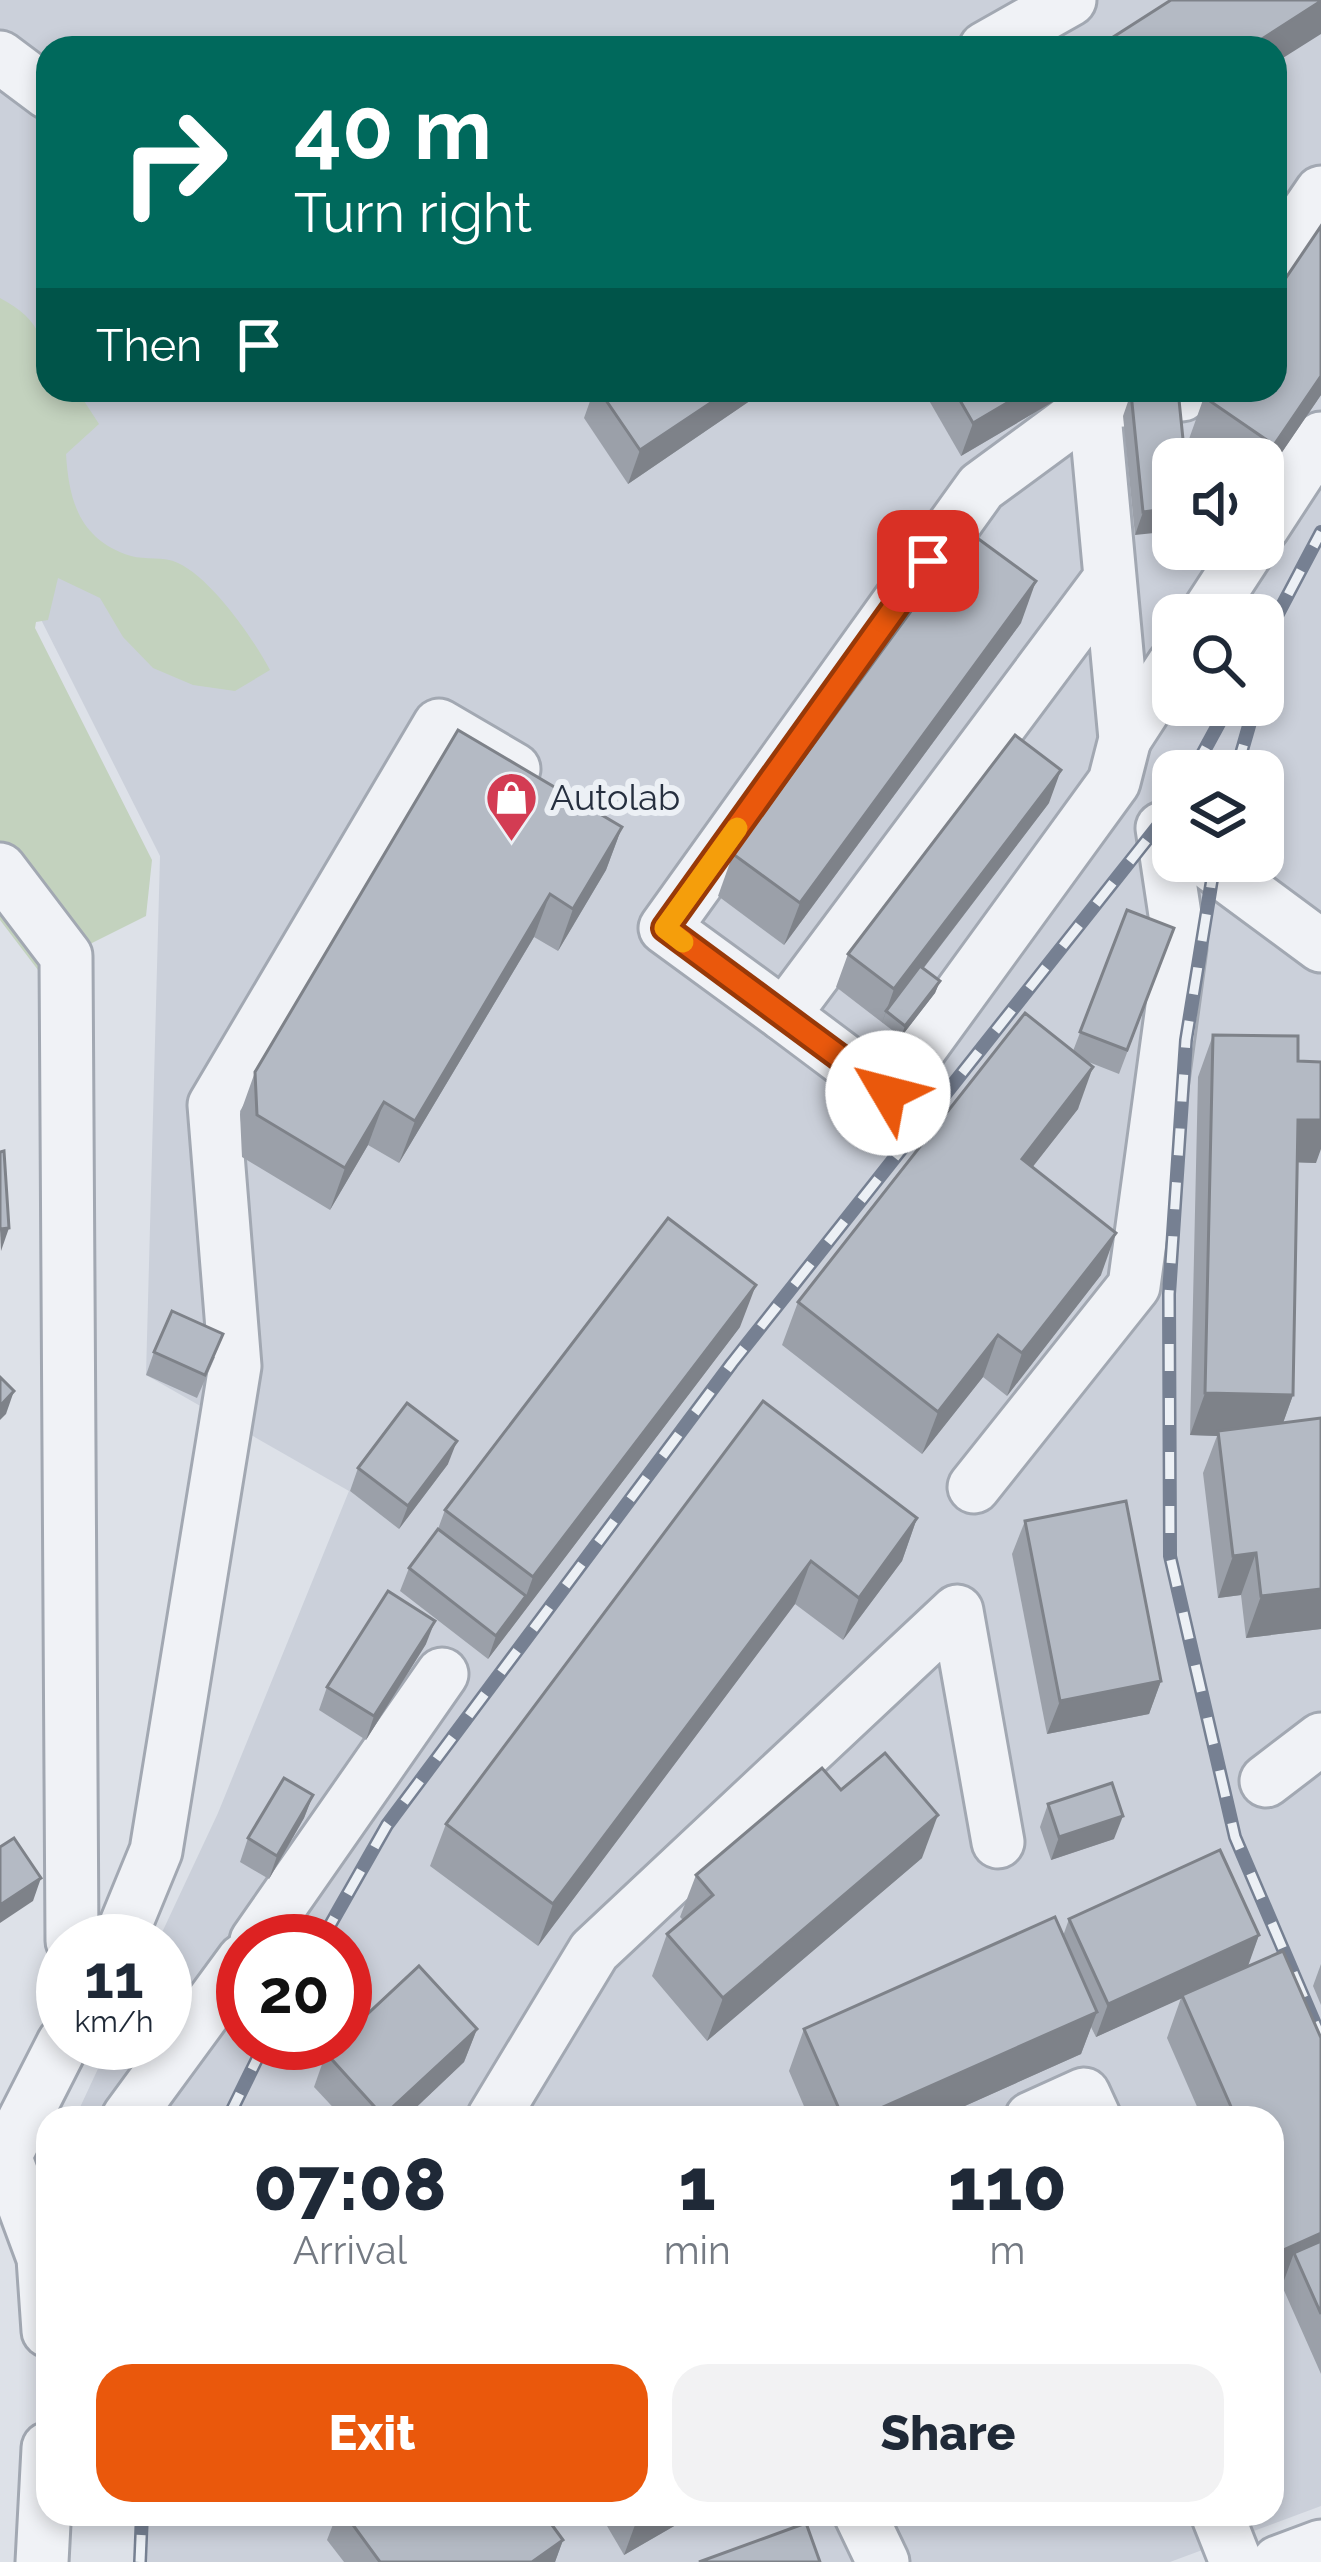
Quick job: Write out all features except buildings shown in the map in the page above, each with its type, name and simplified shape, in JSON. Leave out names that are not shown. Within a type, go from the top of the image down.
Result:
[{"type":"street","points":[[1007,36],[1070,0]]},
{"type":"street","points":[[0,57],[36,85]]},
{"type":"street","points":[[1287,242],[1321,192]]},
{"type":"street","points":[[1114,402],[1094,404],[981,488],[665,928],[888,1093],[1119,760],[1152,702]]},
{"type":"street","points":[[1094,404],[1110,578],[1119,760],[1152,810]]},
{"type":"street","points":[[1284,495],[1321,438]]},
{"type":"street","points":[[784,1015],[1110,578]]},
{"type":"street","points":[[130,1914],[156,1851],[235,1366],[214,1105],[439,725],[552,790]]},
{"type":"street","points":[[0,869],[66,956],[72,1914]]},
{"type":"street","points":[[974,1487],[1134,1286],[1180,948],[1173,882]]},
{"type":"street","points":[[1234,882],[1321,946]]},
{"type":"street","points":[[500,2106],[593,1951],[957,1611],[998,1842]]},
{"type":"street","points":[[275,1914],[442,1674]]},
{"type":"street","points":[[1266,1781],[1321,1739]]},
{"type":"street","points":[[137,2106],[216,1997]]},
{"type":"street","points":[[36,2226],[18,2145],[51,2070]]},
{"type":"street","points":[[1058,2106],[1084,2094],[1090,2106]]},
{"type":"street","points":[[42,2562],[44,2526]]},
{"type":"street","points":[[866,2526],[883,2562]]},
{"type":"street","points":[[1222,2526],[1237,2562]]},
{"type":"street","points":[[1278,2562],[1321,2546]]},
{"type":"shaded area","points":[[0,0],[1321,0],[1321,2506],[1284,2520],[1284,2106],[81,2106],[97,2070],[192,2070],[192,1914],[171,1914],[218,1813],[349,1491],[146,1375],[160,856],[0,538]]},
{"type":"shaded area","points":[[137,2526],[1267,2526],[1170,2562],[142,2562]]},
{"type":"green space","points":[[0,298],[36,328],[36,402],[85,402],[99,424],[66,454],[80,517],[114,549],[173,561],[191,571],[230,610],[270,670],[235,691],[193,685],[153,668],[123,637],[100,598],[58,578],[48,620],[36,622],[35,628],[152,860],[146,916],[38,970],[0,920]]},
{"type":"railway","points":[[1284,602],[1321,532]]},
{"type":"railway","points":[[1204,750],[1218,726]]},
{"type":"railway","points":[[1242,750],[1249,726]]},
{"type":"railway","points":[[336,1914],[387,1825],[732,1363],[1152,833]]},
{"type":"railway","points":[[1212,882],[1186,1040],[1169,1294],[1170,1556],[1235,1837],[1321,2038]]},
{"type":"railway","points":[[234,2106],[252,2070]]},
{"type":"railway","points":[[140,2562],[142,2526]]},
{"type":"slow traffic","points":[[683,942],[665,928],[737,828]]},
{"type":"place","name":"Autolab","points":[[511,843]]},
{"type":"route","points":[[888,1093],[665,928],[928,561]]}]
